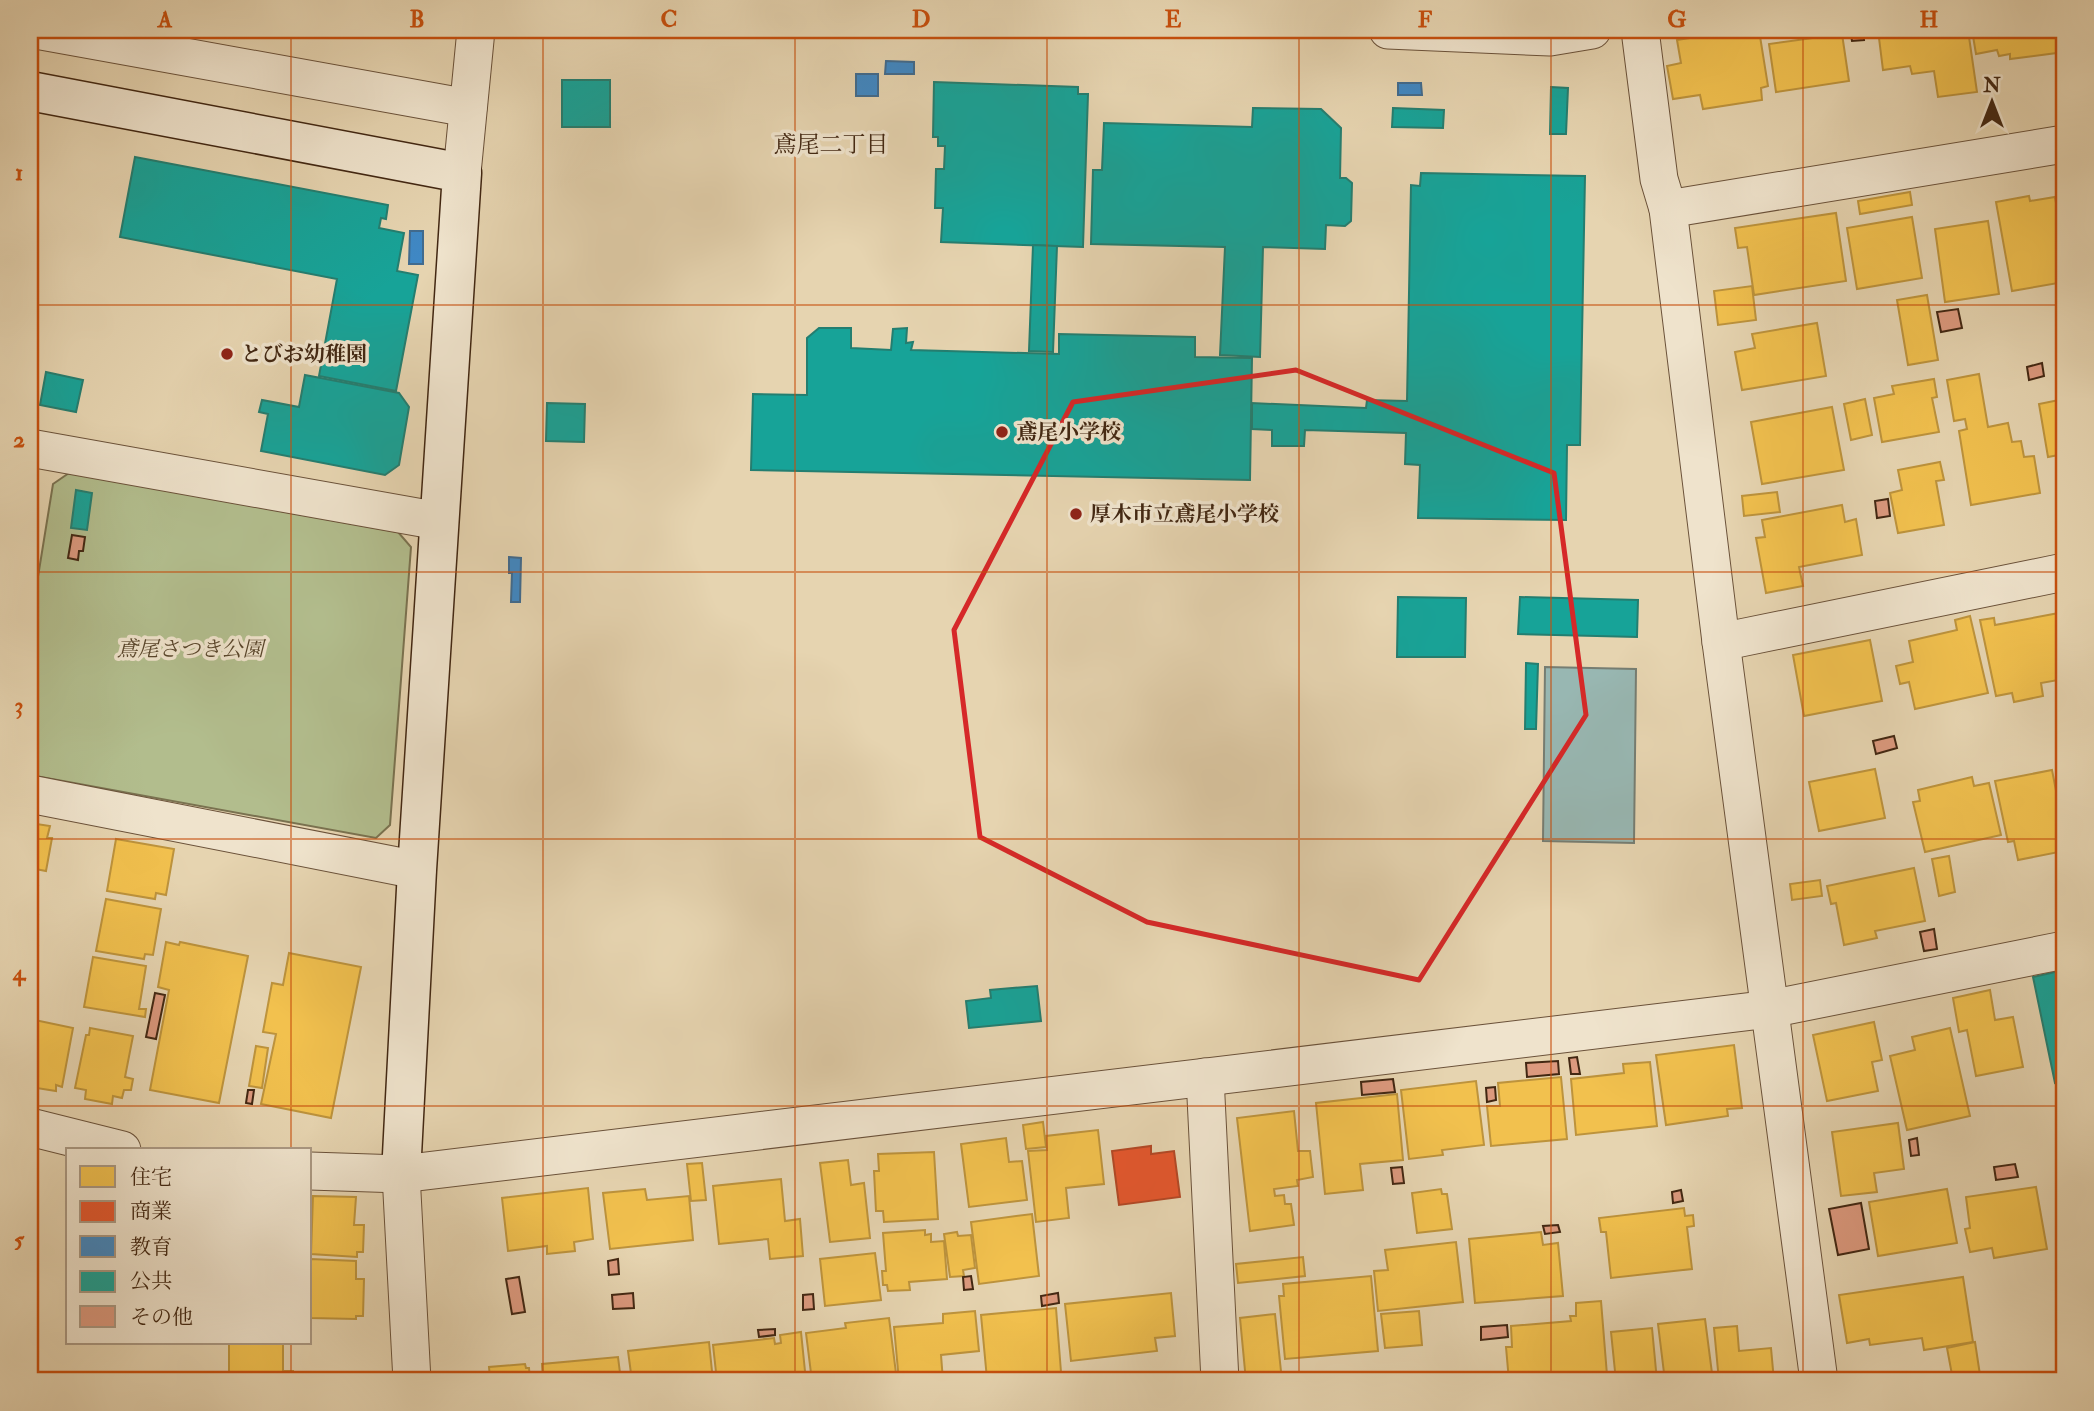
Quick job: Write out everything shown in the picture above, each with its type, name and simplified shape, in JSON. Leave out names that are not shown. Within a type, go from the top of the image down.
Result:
[{"type":"street","points":[[36,30],[468,108]]},
{"type":"street","points":[[412,1381],[401,1174],[439,521],[462,173],[476,30]]},
{"type":"street","points":[[1388,30],[1549,37],[1592,30]]},
{"type":"street","points":[[1640,30],[1659,180],[1668,209],[1721,642],[1819,1381]]},
{"type":"street","points":[[30,91],[462,173]]},
{"type":"street","points":[[1668,209],[2064,144]]},
{"type":"street","points":[[30,448],[439,521]]},
{"type":"street","points":[[1721,642],[2064,572]]},
{"type":"street","points":[[30,794],[417,870]]},
{"type":"street","points":[[312,1171],[401,1174],[1770,1009],[2064,950]]},
{"type":"street","points":[[1205,1077],[1220,1381]]},
{"type":"street","points":[[30,1127],[114,1148]]},
{"type":"highlighted area","points":[[1296,370],[1554,473],[1586,715],[1419,980],[1147,922],[980,837],[954,630],[1073,402]]},
{"type":"green space","name":"鳶尾さつき公園","points":[[69,473],[398,532],[411,547],[390,825],[376,838],[30,775],[30,626],[53,484]]},
{"type":"water","points":[[1545,667],[1636,669],[1634,843],[1543,841]]},
{"type":"building: 住宅","points":[[1740,30],[1759,30],[1768,86],[1761,88],[1762,100],[1703,109],[1700,95],[1673,99],[1667,66],[1681,63],[1677,40]]},
{"type":"building: 住宅","points":[[1878,30],[1968,30],[1977,92],[1938,97],[1934,71],[1912,74],[1910,66],[1883,70]]},
{"type":"building: 住宅","points":[[1972,30],[2064,30],[2064,52],[2010,59],[2010,54],[1999,56],[1997,50],[1976,54]]},
{"type":"building: 住宅","points":[[1842,34],[1849,81],[1776,92],[1769,44]]},
{"type":"building: 住宅","points":[[1910,192],[1912,205],[1860,214],[1858,201]]},
{"type":"building: 住宅","points":[[2029,196],[2030,201],[2055,197],[2064,249],[2064,282],[2012,291],[1996,202]]},
{"type":"building: 住宅","points":[[1836,213],[1846,281],[1754,295],[1747,247],[1738,248],[1735,228]]},
{"type":"building: 住宅","points":[[1912,217],[1922,278],[1857,289],[1847,228]]},
{"type":"building: 住宅","points":[[1988,221],[1999,294],[1945,302],[1935,229]]},
{"type":"building: 住宅","points":[[1752,286],[1756,320],[1718,325],[1714,291]]},
{"type":"building: 住宅","points":[[1927,295],[1938,360],[1908,365],[1897,300]]},
{"type":"building: 住宅","points":[[1817,323],[1826,376],[1742,390],[1735,352],[1755,348],[1752,334]]},
{"type":"building: 住宅","points":[[1979,374],[1988,427],[2008,423],[2012,442],[2021,441],[2024,457],[2034,456],[2040,493],[1971,505],[1959,431],[1967,429],[1965,419],[1954,421],[1947,380]]},
{"type":"building: 住宅","points":[[1934,379],[1937,397],[1932,398],[1939,432],[1882,442],[1874,398],[1894,394],[1892,386]]},
{"type":"building: 住宅","points":[[1865,399],[1872,435],[1851,440],[1844,404]]},
{"type":"building: 住宅","points":[[2064,399],[2064,454],[2048,457],[2039,404]]},
{"type":"building: 住宅","points":[[1832,407],[1844,470],[1762,484],[1751,422]]},
{"type":"building: 住宅","points":[[1940,462],[1944,480],[1936,481],[1944,525],[1898,533],[1890,493],[1902,490],[1898,470]]},
{"type":"building: 住宅","points":[[1777,492],[1780,512],[1744,516],[1742,496]]},
{"type":"building: 住宅","points":[[1842,505],[1845,522],[1856,519],[1862,555],[1799,567],[1803,586],[1766,593],[1756,538],[1765,537],[1762,520]]},
{"type":"building: 住宅","points":[[2064,612],[2064,679],[2041,683],[2043,696],[2014,702],[2012,693],[1996,696],[1980,620],[1994,618],[1995,625]]},
{"type":"building: 住宅","points":[[1970,616],[1988,693],[1915,709],[1909,682],[1900,684],[1896,666],[1913,662],[1909,641],[1957,630],[1955,620]]},
{"type":"building: 住宅","points":[[1870,640],[1882,701],[1804,716],[1793,655]]},
{"type":"building: 住宅","points":[[1875,769],[1885,818],[1819,831],[1809,782]]},
{"type":"building: 住宅","points":[[2052,770],[2064,832],[2064,851],[2018,860],[2014,841],[2008,842],[1995,781]]},
{"type":"building: 住宅","points":[[2064,774],[2064,799],[2059,775]]},
{"type":"building: 住宅","points":[[1972,777],[1974,786],[1989,783],[2001,835],[1925,852],[1913,802],[1920,801],[1918,790]]},
{"type":"building: 住宅","points":[[30,823],[50,826],[47,838],[52,838],[46,871],[30,868]]},
{"type":"building: 住宅","points":[[116,839],[174,849],[166,895],[156,893],[155,899],[107,891]]},
{"type":"building: 住宅","points":[[1949,856],[1955,892],[1939,896],[1932,859]]},
{"type":"building: 住宅","points":[[1914,868],[1925,921],[1875,931],[1877,938],[1844,945],[1836,903],[1831,904],[1827,886]]},
{"type":"building: 住宅","points":[[1820,880],[1822,896],[1792,900],[1790,884]]},
{"type":"building: 住宅","points":[[30,885],[38,886],[33,915],[38,915],[35,933],[30,932]]},
{"type":"building: 住宅","points":[[106,899],[161,909],[153,955],[145,954],[144,959],[96,951]]},
{"type":"building: 住宅","points":[[166,942],[179,945],[180,942],[248,956],[219,1103],[150,1090],[169,990],[158,987]]},
{"type":"building: 住宅","points":[[30,944],[38,946],[30,988]]},
{"type":"building: 住宅","points":[[289,953],[361,967],[331,1118],[261,1104],[276,1034],[263,1032],[272,983],[283,985]]},
{"type":"building: 住宅","points":[[93,957],[146,966],[139,1009],[146,1009],[145,1017],[84,1007]]},
{"type":"building: 住宅","points":[[1990,990],[1995,1020],[2013,1017],[2023,1067],[1976,1076],[1967,1030],[1959,1032],[1953,998]]},
{"type":"building: 住宅","points":[[30,1019],[73,1028],[62,1087],[56,1085],[56,1091],[30,1087]]},
{"type":"building: 住宅","points":[[1874,1022],[1882,1060],[1872,1062],[1878,1091],[1827,1101],[1813,1035]]},
{"type":"building: 住宅","points":[[90,1028],[133,1036],[125,1077],[133,1079],[131,1090],[124,1090],[122,1098],[113,1096],[112,1104],[85,1099],[86,1090],[75,1088],[86,1035],[89,1035]]},
{"type":"building: 住宅","points":[[1950,1028],[1970,1116],[1907,1130],[1890,1056],[1915,1050],[1912,1037]]},
{"type":"building: 住宅","points":[[1734,1045],[1742,1108],[1727,1109],[1728,1116],[1666,1125],[1656,1055]]},
{"type":"building: 住宅","points":[[256,1046],[268,1048],[262,1088],[249,1086]]},
{"type":"building: 住宅","points":[[1650,1062],[1657,1126],[1576,1135],[1571,1079],[1624,1073],[1623,1064]]},
{"type":"building: 住宅","points":[[1561,1077],[1567,1139],[1491,1146],[1487,1106],[1500,1106],[1498,1083]]},
{"type":"building: 住宅","points":[[1476,1081],[1484,1145],[1442,1150],[1443,1155],[1409,1159],[1401,1090]]},
{"type":"building: 住宅","points":[[1397,1094],[1403,1160],[1360,1164],[1363,1190],[1325,1194],[1316,1103]]},
{"type":"building: 住宅","points":[[1294,1111],[1298,1151],[1310,1151],[1313,1177],[1297,1180],[1298,1186],[1274,1189],[1275,1196],[1284,1195],[1285,1204],[1291,1204],[1294,1225],[1250,1231],[1237,1118]]},
{"type":"building: 住宅","points":[[1043,1122],[1046,1147],[1026,1149],[1023,1125]]},
{"type":"building: 住宅","points":[[1898,1123],[1904,1169],[1874,1173],[1877,1192],[1841,1196],[1832,1132]]},
{"type":"building: 住宅","points":[[1098,1130],[1104,1184],[1066,1188],[1069,1218],[1036,1222],[1028,1151],[1047,1150],[1046,1136]]},
{"type":"building: 住宅","points":[[1006,1138],[1009,1162],[1022,1161],[1027,1200],[969,1207],[961,1144]]},
{"type":"building: 住宅","points":[[934,1152],[938,1219],[884,1222],[883,1211],[876,1211],[874,1171],[879,1171],[878,1154]]},
{"type":"building: 住宅","points":[[848,1160],[851,1185],[864,1183],[870,1238],[830,1242],[820,1163]]},
{"type":"building: 住宅","points":[[702,1163],[706,1200],[691,1201],[687,1164]]},
{"type":"building: 住宅","points":[[781,1179],[785,1221],[800,1219],[803,1256],[770,1259],[768,1239],[719,1244],[713,1186]]},
{"type":"building: 住宅","points":[[2036,1187],[2047,1249],[1994,1258],[1992,1248],[1970,1252],[1965,1229],[1970,1228],[1966,1197]]},
{"type":"building: 住宅","points":[[588,1188],[593,1239],[574,1242],[575,1251],[547,1254],[547,1246],[508,1251],[502,1198]]},
{"type":"building: 住宅","points":[[645,1189],[647,1200],[689,1196],[693,1240],[610,1249],[603,1193]]},
{"type":"building: 住宅","points":[[1441,1189],[1442,1194],[1447,1194],[1452,1229],[1417,1233],[1412,1193]]},
{"type":"building: 住宅","points":[[1947,1189],[1957,1243],[1878,1256],[1869,1202]]},
{"type":"building: 住宅","points":[[313,1196],[356,1197],[354,1225],[364,1225],[363,1252],[357,1252],[357,1257],[312,1254]]},
{"type":"building: 住宅","points":[[1684,1208],[1685,1216],[1693,1215],[1694,1226],[1687,1227],[1692,1269],[1611,1278],[1606,1232],[1601,1232],[1599,1218]]},
{"type":"building: 住宅","points":[[1032,1214],[1039,1276],[979,1284],[971,1222]]},
{"type":"building: 住宅","points":[[925,1230],[925,1235],[931,1234],[931,1242],[944,1241],[947,1279],[909,1282],[910,1290],[888,1291],[887,1285],[883,1285],[882,1271],[886,1271],[883,1233]]},
{"type":"building: 住宅","points":[[957,1232],[958,1236],[971,1235],[975,1268],[963,1270],[964,1276],[950,1277],[944,1234]]},
{"type":"building: 住宅","points":[[1541,1232],[1543,1245],[1558,1243],[1563,1296],[1475,1303],[1469,1239]]},
{"type":"building: 住宅","points":[[1456,1242],[1463,1302],[1378,1311],[1374,1271],[1388,1270],[1385,1250]]},
{"type":"building: 住宅","points":[[875,1253],[881,1300],[825,1306],[820,1259]]},
{"type":"building: 住宅","points":[[1303,1257],[1305,1276],[1238,1283],[1236,1264]]},
{"type":"building: 住宅","points":[[312,1259],[356,1261],[356,1279],[364,1279],[363,1316],[356,1316],[356,1319],[312,1318]]},
{"type":"building: 住宅","points":[[1371,1276],[1378,1351],[1285,1359],[1279,1296],[1284,1296],[1283,1284]]},
{"type":"building: 住宅","points":[[1963,1277],[1973,1342],[1924,1350],[1922,1338],[1870,1345],[1869,1339],[1847,1343],[1839,1295]]},
{"type":"building: 住宅","points":[[1171,1293],[1175,1336],[1155,1338],[1157,1351],[1071,1361],[1065,1304]]},
{"type":"building: 住宅","points":[[1601,1301],[1607,1375],[1588,1377],[1589,1381],[1509,1381],[1506,1347],[1512,1347],[1511,1326],[1571,1321],[1570,1316],[1576,1316],[1576,1303]]},
{"type":"building: 住宅","points":[[1056,1308],[1061,1372],[987,1379],[981,1315]]},
{"type":"building: 住宅","points":[[975,1311],[979,1351],[941,1355],[943,1381],[899,1381],[894,1327],[943,1323],[943,1314]]},
{"type":"building: 住宅","points":[[1419,1311],[1422,1345],[1385,1348],[1381,1314]]},
{"type":"building: 住宅","points":[[1275,1314],[1282,1381],[1246,1381],[1240,1318]]},
{"type":"building: 住宅","points":[[889,1318],[897,1381],[812,1381],[806,1333],[846,1328],[845,1323]]},
{"type":"building: 住宅","points":[[1705,1319],[1713,1381],[1665,1381],[1658,1324]]},
{"type":"building: 住宅","points":[[1737,1326],[1739,1351],[1771,1348],[1774,1381],[1719,1381],[1714,1328]]},
{"type":"building: 住宅","points":[[1652,1328],[1657,1381],[1616,1381],[1611,1332]]},
{"type":"building: 住宅","points":[[801,1332],[806,1381],[717,1381],[713,1345],[774,1338],[775,1344],[781,1343],[780,1335]]},
{"type":"building: 住宅","points":[[709,1342],[713,1381],[632,1381],[628,1351]]},
{"type":"building: 住宅","points":[[1975,1342],[1980,1375],[1953,1380],[1947,1348]]},
{"type":"building: 住宅","points":[[229,1344],[283,1344],[283,1371],[293,1371],[293,1381],[229,1381]]},
{"type":"building: 住宅","points":[[618,1357],[621,1381],[543,1381],[542,1364]]},
{"type":"building: 住宅","points":[[525,1364],[526,1368],[529,1368],[530,1381],[459,1381],[490,1378],[489,1367]]},
{"type":"building: 商業","points":[[1151,1146],[1151,1154],[1174,1151],[1180,1197],[1119,1205],[1112,1151]]},
{"type":"building: 教育","points":[[886,61],[914,62],[914,74],[885,74]]},
{"type":"building: 教育","points":[[856,74],[878,74],[878,96],[856,96]]},
{"type":"building: 教育","points":[[1398,83],[1421,83],[1422,95],[1398,95]]},
{"type":"building: 教育","points":[[410,231],[423,231],[423,264],[409,264]]},
{"type":"building: 教育","points":[[509,557],[521,558],[520,602],[511,602],[512,573],[509,573]]},
{"type":"building: 公共","points":[[562,80],[610,80],[610,127],[562,127]]},
{"type":"building: 公共","points":[[934,82],[1078,87],[1078,94],[1088,94],[1083,247],[941,242],[943,208],[935,208],[936,169],[944,169],[945,146],[938,146],[938,137],[933,137]]},
{"type":"building: 公共","points":[[1551,87],[1568,88],[1566,134],[1550,134]]},
{"type":"building: 公共","points":[[1253,108],[1321,109],[1341,128],[1340,178],[1346,178],[1352,183],[1351,221],[1345,226],[1326,225],[1325,249],[1263,247],[1260,357],[1220,355],[1225,247],[1091,244],[1093,170],[1102,170],[1104,123],[1252,127]]},
{"type":"building: 公共","points":[[1393,108],[1444,110],[1443,128],[1392,127]]},
{"type":"building: 公共","name":"とびお幼稚園","points":[[135,157],[388,205],[386,219],[381,218],[379,228],[404,233],[397,271],[418,275],[396,391],[319,376],[337,279],[120,237]]},
{"type":"building: 公共","points":[[1421,173],[1585,176],[1580,445],[1567,445],[1566,520],[1418,518],[1420,465],[1405,464],[1406,433],[1305,430],[1304,446],[1272,446],[1272,430],[1252,429],[1252,403],[1366,408],[1367,400],[1407,401],[1411,185],[1420,186]]},
{"type":"building: 公共","points":[[1033,245],[1057,246],[1053,352],[1029,351]]},
{"type":"building: 公共","name":"鳶尾小学校","points":[[819,328],[851,328],[851,348],[891,350],[893,329],[907,328],[906,343],[913,342],[911,350],[1059,354],[1059,334],[1195,337],[1195,357],[1252,358],[1250,480],[751,470],[753,394],[807,395],[807,338]]},
{"type":"building: 公共","points":[[46,372],[83,380],[76,412],[40,405]]},
{"type":"building: 公共","points":[[305,375],[399,393],[409,407],[399,465],[385,475],[261,451],[268,414],[259,412],[262,400],[299,407]]},
{"type":"building: 公共","points":[[547,403],[585,404],[584,442],[546,441]]},
{"type":"building: 公共","points":[[76,490],[92,493],[87,530],[71,528]]},
{"type":"building: 公共","points":[[1398,597],[1466,598],[1465,657],[1397,657]]},
{"type":"building: 公共","points":[[1520,597],[1638,600],[1637,637],[1518,634]]},
{"type":"building: 公共","points":[[1526,663],[1538,664],[1536,729],[1525,729]]},
{"type":"building: 公共","points":[[2064,970],[2064,1081],[2055,1083],[2033,977]]},
{"type":"building: 公共","points":[[1037,986],[1041,1021],[969,1028],[966,1001],[991,998],[990,990]]},
{"type":"building: その他","points":[[1850,30],[1863,30],[1864,40],[1852,41]]},
{"type":"building: その他","points":[[1958,309],[1962,328],[1941,332],[1937,312]]},
{"type":"building: その他","points":[[2042,363],[2044,376],[2029,380],[2027,367]]},
{"type":"building: その他","points":[[1888,499],[1890,516],[1877,518],[1875,501]]},
{"type":"building: その他","points":[[72,535],[85,537],[83,551],[79,551],[78,560],[68,558]]},
{"type":"building: その他","points":[[1894,736],[1897,748],[1876,754],[1873,741]]},
{"type":"building: その他","points":[[1934,929],[1937,949],[1924,951],[1920,932]]},
{"type":"building: その他","points":[[155,993],[165,995],[156,1039],[146,1037]]},
{"type":"building: その他","points":[[1577,1057],[1580,1074],[1571,1074],[1569,1058]]},
{"type":"building: その他","points":[[1558,1061],[1559,1074],[1527,1077],[1526,1063]]},
{"type":"building: その他","points":[[1393,1079],[1395,1092],[1362,1095],[1361,1082]]},
{"type":"building: その他","points":[[1495,1087],[1496,1100],[1487,1102],[1486,1088]]},
{"type":"building: その他","points":[[248,1090],[254,1090],[252,1104],[246,1103]]},
{"type":"building: その他","points":[[1917,1138],[1919,1155],[1911,1156],[1909,1140]]},
{"type":"building: その他","points":[[2015,1164],[2018,1177],[1996,1180],[1994,1167]]},
{"type":"building: その他","points":[[1402,1167],[1404,1183],[1393,1184],[1391,1168]]},
{"type":"building: その他","points":[[1681,1190],[1683,1201],[1673,1203],[1672,1192]]},
{"type":"building: その他","points":[[1861,1203],[1869,1249],[1838,1255],[1829,1209]]},
{"type":"building: その他","points":[[1558,1225],[1560,1232],[1545,1234],[1543,1226]]},
{"type":"building: その他","points":[[618,1259],[619,1274],[609,1275],[608,1261]]},
{"type":"building: その他","points":[[971,1276],[973,1289],[964,1290],[963,1277]]},
{"type":"building: その他","points":[[519,1277],[525,1312],[512,1314],[506,1279]]},
{"type":"building: その他","points":[[633,1293],[634,1308],[613,1309],[612,1295]]},
{"type":"building: その他","points":[[1058,1293],[1059,1303],[1042,1306],[1041,1296]]},
{"type":"building: その他","points":[[813,1294],[814,1309],[803,1310],[803,1295]]},
{"type":"building: その他","points":[[1507,1325],[1508,1337],[1481,1340],[1481,1327]]},
{"type":"building: その他","points":[[775,1329],[775,1335],[759,1337],[758,1330]]},
{"type":"place","name":"とびお幼稚園","points":[[227,354]]},
{"type":"place","name":"鳶尾小学校","points":[[1002,432]]},
{"type":"place","name":"厚木市立鳶尾小学校","points":[[1076,514]]},
{"type":"district","name":"鳶尾二丁目","points":[[831,144]]}]
